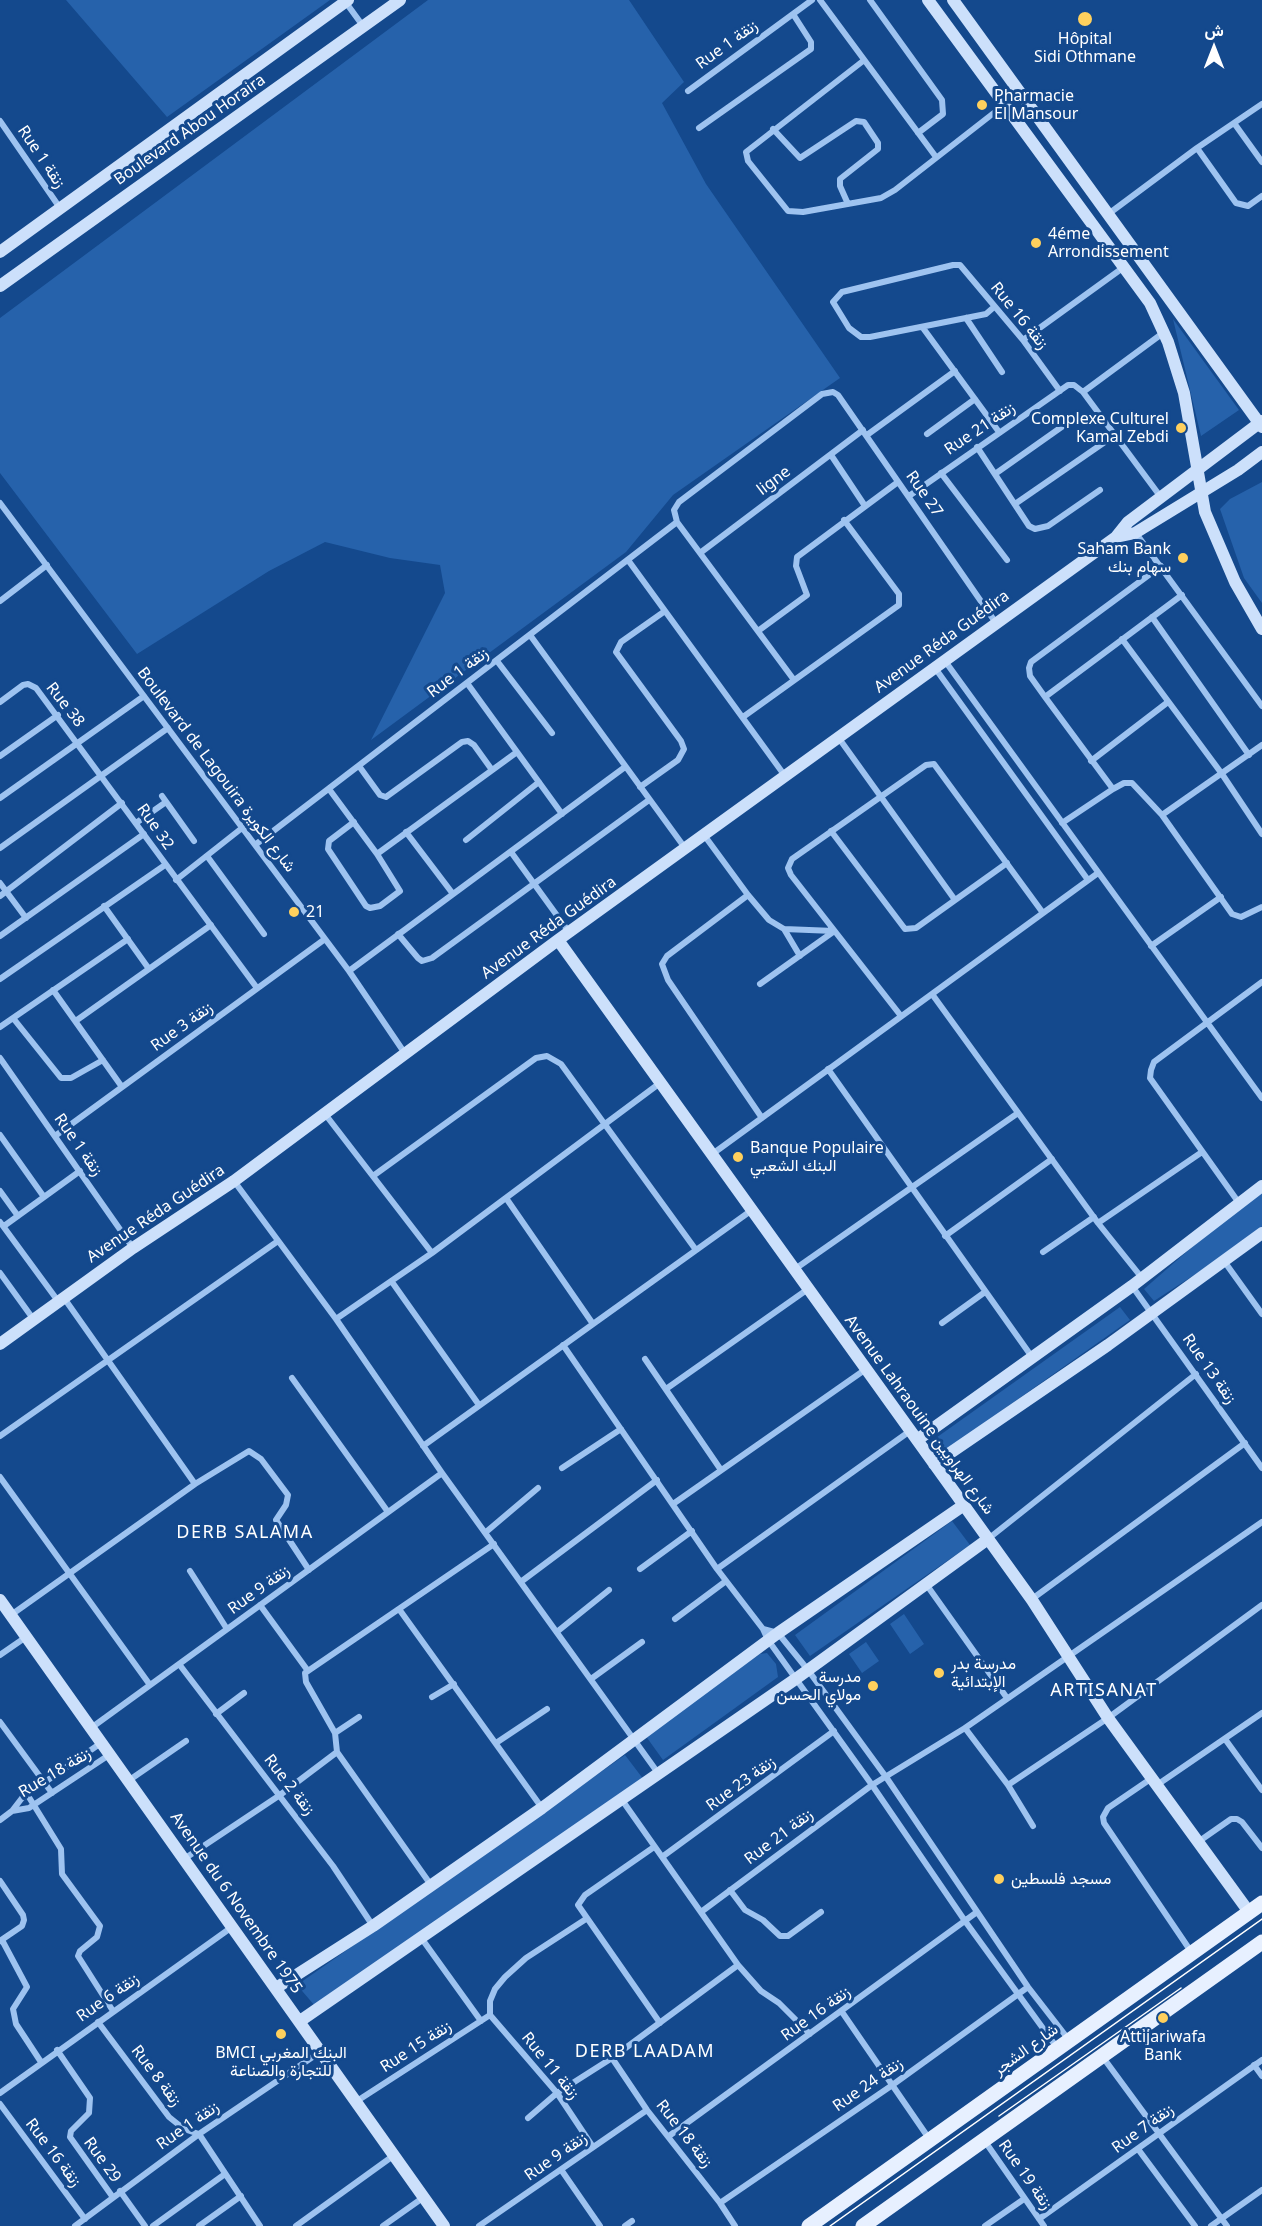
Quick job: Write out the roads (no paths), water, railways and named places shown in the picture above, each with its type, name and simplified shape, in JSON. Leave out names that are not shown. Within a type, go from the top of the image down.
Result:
[{"type":"main road","name":"شارع الشجر","points":[[809,2226],[1262,1903]]},
{"type":"main road","points":[[863,2226],[1262,1942]]},
{"type":"street","name":"Boulevard Abou Horaira","points":[[0,286],[400,0]]},
{"type":"street","name":"Rue 1 زنقة","points":[[688,91],[812,0]]},
{"type":"street","points":[[820,0],[936,157]]},
{"type":"street","points":[[870,0],[942,100],[943,114],[918,133]]},
{"type":"street","points":[[928,0],[1150,303],[1164,332],[1184,393],[1200,492],[1219,550],[1262,629]]},
{"type":"street","points":[[953,0],[1107,215],[1261,423]]},
{"type":"street","name":"Boulevard Abou Horaira","points":[[0,252],[346,1]]},
{"type":"street","points":[[346,1],[364,27]]},
{"type":"street","points":[[699,128],[811,48],[811,42],[793,14]]},
{"type":"street","points":[[863,61],[748,148],[745,156],[788,211],[803,212],[881,198],[895,190],[1004,105]]},
{"type":"street","points":[[1107,215],[1197,148],[1262,104]]},
{"type":"street","points":[[773,129],[800,158],[856,121],[864,122],[878,143],[878,149],[840,179],[840,186],[848,204]]},
{"type":"street","name":"Rue 1 زنقة","points":[[0,123],[60,209]]},
{"type":"street","points":[[1234,123],[1262,162]]},
{"type":"street","points":[[1197,148],[1236,203],[1248,206],[1259,198],[1262,208]]},
{"type":"street","name":"Rue 16 زنقة","points":[[923,328],[861,337],[849,328],[833,302],[842,292],[953,265],[965,269],[1023,340],[1060,391]]},
{"type":"street","points":[[1023,340],[1125,266]]},
{"type":"street","points":[[994,307],[986,314],[923,328],[999,432]]},
{"type":"street","points":[[966,318],[1002,372]]},
{"type":"street","points":[[1160,496],[1083,392],[1164,332]]},
{"type":"street","name":"ligne","points":[[700,553],[831,455],[954,371]]},
{"type":"street","name":"Rue 21 زنقة","points":[[909,496],[1068,385],[1078,386],[1083,392]]},
{"type":"street","name":"Rue 27","points":[[677,522],[674,510],[676,505],[822,394],[833,392],[838,395],[865,433],[996,623]]},
{"type":"street","points":[[927,434],[975,399]]},
{"type":"street","name":"Avenue Réda Guédira","points":[[1131,527],[1160,496],[1261,423]]},
{"type":"street","points":[[995,474],[1063,426]]},
{"type":"street","points":[[1015,504],[1115,435]]},
{"type":"street","points":[[977,447],[1029,526],[1041,529],[1100,490]]},
{"type":"street","name":"Avenue Réda Guédira","points":[[2,1339],[34,1320],[133,1248],[234,1181],[558,940],[1116,537],[1238,470],[1262,452]]},
{"type":"street","points":[[831,455],[865,506]]},
{"type":"street","points":[[941,472],[1007,560]]},
{"type":"street","points":[[758,631],[804,599],[807,589],[796,566],[797,557],[898,482]]},
{"type":"street","name":"Boulevard de Lagouira شارع الكويرة","points":[[1,505],[325,939],[406,1055]]},
{"type":"street","points":[[742,717],[899,605],[899,594],[844,520]]},
{"type":"street","points":[[677,522],[794,680]]},
{"type":"street","name":"Rue 1 زنقة","points":[[255,846],[677,522]]},
{"type":"street","points":[[1131,527],[1262,706]]},
{"type":"street","points":[[628,560],[785,776]]},
{"type":"street","points":[[0,601],[46,565]]},
{"type":"street","points":[[1113,789],[1030,676],[1031,662],[1161,566]]},
{"type":"street","points":[[1045,697],[1182,595]]},
{"type":"street","points":[[640,787],[678,760],[684,749],[681,741],[616,652],[621,642],[665,611]]},
{"type":"street","points":[[1152,617],[1249,755]]},
{"type":"street","points":[[530,635],[685,849]]},
{"type":"street","points":[[1122,639],[1222,774],[1262,834]]},
{"type":"street","points":[[496,661],[552,733]]},
{"type":"street","points":[[939,664],[1062,823],[1262,1098]]},
{"type":"street","points":[[939,664],[1088,880]]},
{"type":"street","points":[[467,683],[562,814]]},
{"type":"street","name":"Rue 38","points":[[0,702],[27,684],[36,688],[78,743]]},
{"type":"street","points":[[0,798],[144,696]]},
{"type":"street","points":[[1091,761],[1168,702]]},
{"type":"street","points":[[0,756],[58,715]]},
{"type":"street","points":[[0,848],[168,728]]},
{"type":"street","points":[[838,737],[955,900]]},
{"type":"street","points":[[359,766],[380,795],[386,797],[462,741],[468,741],[474,745],[492,770]]},
{"type":"street","name":"Rue 32","points":[[78,743],[257,988]]},
{"type":"street","points":[[1162,815],[1262,745]]},
{"type":"street","points":[[377,854],[517,752]]},
{"type":"street","points":[[901,1016],[788,868],[792,859],[926,765],[934,764],[1042,913]]},
{"type":"street","points":[[348,971],[626,767]]},
{"type":"street","points":[[466,840],[539,782]]},
{"type":"street","points":[[1062,823],[1113,789],[1124,783],[1132,783],[1162,815],[1232,914],[1240,917],[1262,907]]},
{"type":"street","points":[[330,789],[354,822],[377,854],[400,891],[380,906],[370,908],[366,906],[328,849],[330,841],[354,822]]},
{"type":"street","points":[[136,823],[164,799],[194,841]]},
{"type":"street","points":[[398,934],[417,958],[428,960],[650,800]]},
{"type":"street","points":[[0,896],[122,802]]},
{"type":"street","points":[[177,880],[242,828]]},
{"type":"street","points":[[831,831],[900,927],[916,928],[1007,863]]},
{"type":"street","points":[[406,832],[453,894]]},
{"type":"street","points":[[0,936],[144,834]]},
{"type":"street","points":[[704,835],[748,895],[770,920],[784,929],[800,956]]},
{"type":"street","points":[[511,852],[569,932]]},
{"type":"street","points":[[207,855],[264,934]]},
{"type":"street","points":[[0,980],[165,865]]},
{"type":"street","points":[[711,1155],[1098,873]]},
{"type":"street","points":[[0,883],[26,918]]},
{"type":"street","points":[[748,895],[667,956],[662,964],[668,980],[762,1118]]},
{"type":"street","points":[[1151,946],[1221,897]]},
{"type":"street","points":[[104,906],[149,969]]},
{"type":"street","points":[[77,1020],[211,925]]},
{"type":"street","points":[[784,929],[834,931]]},
{"type":"street","points":[[760,984],[834,931]]},
{"type":"street","points":[[0,1027],[128,939]]},
{"type":"street","name":"Rue 3 زنقة","points":[[55,1136],[325,939]]},
{"type":"street","name":"Avenue Lahraouine شارع الهراويين","points":[[558,940],[1032,1599],[1107,1718],[1249,1912]]},
{"type":"street","points":[[1239,1203],[1150,1078],[1154,1062],[1262,982]]},
{"type":"street","points":[[53,990],[77,1020],[122,1087]]},
{"type":"street","name":"Rue 13 زنقة","points":[[932,994],[1096,1220],[1137,1282],[1152,1312],[1262,1468]]},
{"type":"street","points":[[13,1018],[61,1078],[71,1078],[103,1060]]},
{"type":"street","points":[[373,1176],[536,1058],[547,1056],[561,1064],[696,1250]]},
{"type":"street","name":"Rue 1 زنقة","points":[[0,1058],[133,1248]]},
{"type":"street","points":[[828,1069],[1032,1357]]},
{"type":"street","points":[[336,1319],[432,1253],[660,1083]]},
{"type":"street","points":[[794,1269],[1018,1113]]},
{"type":"street","points":[[325,1114],[432,1253]]},
{"type":"street","points":[[0,1135],[44,1197]]},
{"type":"street","points":[[1042,1252],[1202,1152]]},
{"type":"street","points":[[945,1236],[1052,1159]]},
{"type":"street","points":[[80,1171],[18,1216],[2,1224],[108,1360],[195,1484]]},
{"type":"street","points":[[234,1181],[336,1319],[442,1473],[522,1581],[658,1773]]},
{"type":"street","points":[[717,1569],[1032,1357],[1137,1282],[1262,1186]]},
{"type":"street","points":[[0,1191],[18,1216]]},
{"type":"street","points":[[506,1198],[593,1324]]},
{"type":"street","points":[[423,1446],[752,1210]]},
{"type":"street","points":[[934,1464],[1262,1233]]},
{"type":"street","points":[[0,1436],[278,1241]]},
{"type":"street","points":[[1224,1260],[1262,1314]]},
{"type":"street","points":[[0,1273],[34,1320]]},
{"type":"street","points":[[392,1282],[479,1406]]},
{"type":"street","points":[[666,1389],[808,1288]]},
{"type":"street","points":[[942,1323],[986,1292]]},
{"type":"street","points":[[563,1345],[717,1569],[770,1634],[808,1670],[886,1777],[1028,1987],[1064,2045]]},
{"type":"street","points":[[645,1359],[721,1470]]},
{"type":"street","points":[[673,1504],[866,1369]]},
{"type":"street","points":[[300,2021],[422,1939],[797,1678],[988,1539],[1196,1374]]},
{"type":"street","points":[[292,1378],[388,1512]]},
{"type":"street","points":[[562,1468],[621,1429]]},
{"type":"street","points":[[1032,1599],[1245,1443]]},
{"type":"street","points":[[11,1615],[195,1484],[242,1453],[249,1451],[256,1454],[288,1495],[286,1505],[276,1520],[309,1570]]},
{"type":"street","name":"Rue 9 زنقة","points":[[91,1728],[442,1473]]},
{"type":"street","points":[[0,1477],[150,1685]]},
{"type":"street","points":[[522,1581],[657,1480]]},
{"type":"street","points":[[486,1532],[538,1488]]},
{"type":"street","points":[[276,1988],[373,1926],[542,1808],[770,1634],[964,1505]]},
{"type":"street","name":"Rue 21 زنقة","points":[[701,1912],[872,1785],[965,1728],[1262,1522]]},
{"type":"street","points":[[639,1569],[692,1531]]},
{"type":"street","points":[[431,1886],[337,1752],[335,1732],[306,1682],[308,1671],[494,1544]]},
{"type":"street","points":[[190,1571],[227,1629]]},
{"type":"street","points":[[675,1619],[726,1581]]},
{"type":"street","points":[[926,1584],[1007,1698]]},
{"type":"street","points":[[558,1631],[609,1590]]},
{"type":"street","name":"Avenue du 6 Novembre 1975","points":[[0,1600],[444,2226]]},
{"type":"street","points":[[260,1605],[308,1671]]},
{"type":"street","points":[[1008,1785],[1107,1718],[1262,1605]]},
{"type":"street","points":[[399,1609],[542,1808]]},
{"type":"street","points":[[770,1634],[797,1678],[1017,1995],[1064,2045]]},
{"type":"street","points":[[0,1655],[26,1637]]},
{"type":"street","points":[[591,1679],[642,1642]]},
{"type":"street","name":"Rue 2 زنقة","points":[[179,1664],[333,1866],[373,1926]]},
{"type":"street","points":[[432,1697],[454,1684]]},
{"type":"street","points":[[216,1714],[244,1693]]},
{"type":"street","points":[[496,1743],[548,1708]]},
{"type":"street","points":[[1192,1954],[1104,1823],[1103,1817],[1108,1808],[1225,1739],[1262,1713]]},
{"type":"street","points":[[335,1732],[359,1717]]},
{"type":"street","points":[[0,1722],[52,1793]]},
{"type":"street","points":[[965,1728],[1008,1785],[1033,1826]]},
{"type":"street","name":"Rue 23 زنقة","points":[[662,1857],[834,1731]]},
{"type":"street","points":[[1225,1739],[1262,1790]]},
{"type":"street","points":[[128,1781],[186,1741]]},
{"type":"street","name":"Rue 18 زنقة","points":[[0,1820],[12,1811],[27,1794],[101,1743]]},
{"type":"street","points":[[184,1858],[280,1795],[337,1752]]},
{"type":"street","name":"Rue 18 زنقة","points":[[12,1811],[35,1805],[110,1755]]},
{"type":"street","points":[[27,1794],[61,1849],[62,1875],[100,1926],[97,1937],[80,1951],[78,1956],[113,2011]]},
{"type":"street","points":[[622,1800],[738,1965],[761,1991],[779,2003],[810,2034]]},
{"type":"street","points":[[1198,1843],[1231,1819],[1237,1819],[1262,1848]]},
{"type":"street","points":[[654,1847],[585,1894],[578,1910],[660,2023]]},
{"type":"street","points":[[0,1881],[23,1915],[22,1926],[1,1941],[27,1987],[14,2009],[16,2024],[41,2062]]},
{"type":"street","points":[[730,1890],[745,1910],[763,1920],[780,1936],[788,1936],[821,1912]]},
{"type":"street","name":"Rue 16 زنقة","points":[[669,2136],[977,1912]]},
{"type":"street","points":[[490,2015],[490,2001],[495,1989],[526,1958],[586,1919]]},
{"type":"street","name":"Rue 6 زنقة","points":[[0,2093],[57,2050],[232,1927]]},
{"type":"street","points":[[422,1939],[481,2021]]},
{"type":"street","points":[[528,2118],[557,2093],[612,2058],[738,1965]]},
{"type":"street","name":"Rue 24 زنقة","points":[[720,2203],[891,2086],[1028,1987]]},
{"type":"street","points":[[842,2012],[891,2086],[931,2140]]},
{"type":"street","name":"Rue 15 زنقة","points":[[357,2101],[490,2015]]},
{"type":"street","name":"Rue 11 زنقة","points":[[490,2015],[557,2093],[593,2147]]},
{"type":"street","name":"Rue 8 زنقة","points":[[98,2022],[169,2117],[184,2129],[199,2134],[260,2226]]},
{"type":"street","name":"Rue 29","points":[[57,2050],[90,2098],[89,2113],[71,2131],[70,2137],[112,2196]]},
{"type":"street","name":"Rue 1 زنقة","points":[[75,2226],[112,2196],[199,2134],[320,2052]]},
{"type":"street","points":[[1101,2056],[1161,2133],[1227,2226]]},
{"type":"street","name":"Rue 18 زنقة","points":[[612,2058],[647,2110],[720,2203],[735,2226]]},
{"type":"street","name":"Rue 7 زنقة","points":[[1039,2219],[1262,2061]]},
{"type":"street","points":[[1254,2066],[1262,2076]]},
{"type":"street","name":"Rue 16 زنقة","points":[[0,2104],[85,2218]]},
{"type":"street","name":"Rue 9 زنقة","points":[[479,2226],[562,2171],[647,2110]]},
{"type":"street","name":"Rue 19 زنقة","points":[[983,2139],[1044,2226]]},
{"type":"street","points":[[1138,2149],[1195,2226]]},
{"type":"street","points":[[296,2226],[393,2156]]},
{"type":"street","points":[[562,2171],[600,2226]]},
{"type":"street","points":[[153,2226],[225,2174]]},
{"type":"street","points":[[1211,2226],[1262,2190]]},
{"type":"street","points":[[120,2191],[145,2226]]},
{"type":"street","points":[[199,2226],[241,2196]]},
{"type":"street","points":[[382,2226],[424,2197]]},
{"type":"street","points":[[985,2226],[1024,2199]]},
{"type":"street","points":[[625,2226],[632,2221]]},
{"type":"tram line","points":[[830,2226],[1262,1919]]},
{"type":"tram line","points":[[999,2116],[1181,1988]]},
{"type":"place","name":"Hôpital Sidi Othmane","points":[[1085,19]]},
{"type":"place","name":"Pharmacie El Mansour","points":[[982,105]]},
{"type":"place","name":"4éme Arrondissement","points":[[1036,243]]},
{"type":"place","name":"Complexe Culturel Kamal Zebdi","points":[[1181,428]]},
{"type":"place","name":"Saham Bank سهام بنك","points":[[1183,558]]},
{"type":"place","name":"21","points":[[294,912]]},
{"type":"place","name":"Banque Populaire البنك الشعبي","points":[[738,1157]]},
{"type":"place","name":"مدرسة بدر الإبتدائية","points":[[939,1673]]},
{"type":"place","name":"مدرسة مولاي الحسن","points":[[873,1686]]},
{"type":"place","name":"مسجد فلسطين","points":[[999,1879]]},
{"type":"place","name":"Attijariwafa Bank","points":[[1163,2018]]},
{"type":"place","name":"BMCI البنك المغربي للتجارة والصناعة","points":[[281,2034]]},
{"type":"district","name":"DERB SALAMA","points":[[245,1533]]},
{"type":"district","name":"ARTISANAT","points":[[1104,1691]]},
{"type":"district","name":"DERB LAADAM","points":[[645,2052]]}]
